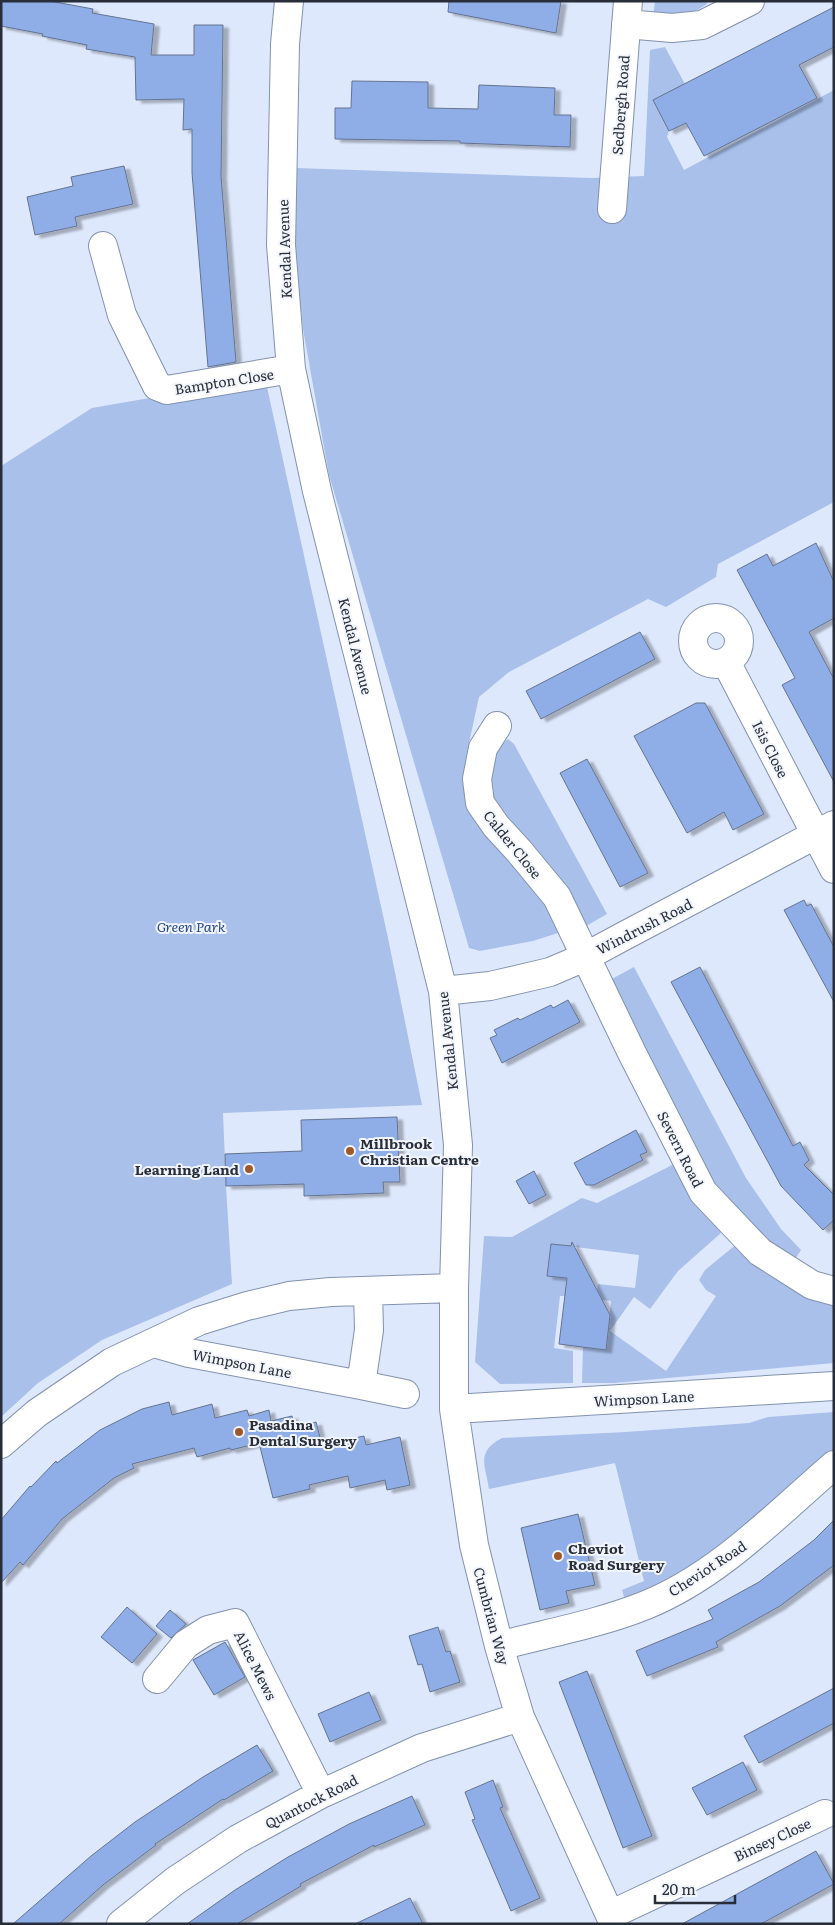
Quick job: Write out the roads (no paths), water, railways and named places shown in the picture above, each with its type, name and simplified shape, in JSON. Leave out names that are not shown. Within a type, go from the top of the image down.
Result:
[{"type":"street","name":"Kendal Avenue","points":[[289,1],[286,44],[281,245],[291,370],[317,491],[443,992],[458,1145],[454,1288]]},
{"type":"street","points":[[627,12],[672,28],[702,25],[750,1]]},
{"type":"street","name":"Sedbergh Road","points":[[612,209],[627,12]]},
{"type":"street","name":"Bampton Close","points":[[103,246],[122,315],[157,386],[167,390],[291,370]]},
{"type":"street","name":"Isis Close","points":[[726,662],[825,830],[834,869]]},
{"type":"street","name":"Calder Close","points":[[497,726],[483,748],[477,779],[480,803],[496,826],[557,897],[585,957]]},
{"type":"street","name":"Windrush Road","points":[[443,992],[490,986],[550,972],[585,957],[825,830]]},
{"type":"street","name":"Severn Road","points":[[585,957],[703,1192],[760,1252],[812,1285],[834,1291]]},
{"type":"street","name":"Wimpson Lane","points":[[1,1444],[36,1413],[112,1362],[199,1321],[289,1296],[454,1288]]},
{"type":"street","name":"Cumbrian Way","points":[[454,1288],[454,1409],[474,1545],[499,1646],[520,1717],[612,1920]]},
{"type":"street","points":[[361,1385],[369,1330],[368,1291]]},
{"type":"street","name":"Wimpson Lane","points":[[154,1343],[188,1353],[405,1394]]},
{"type":"street","name":"Wimpson Lane","points":[[454,1409],[834,1386]]},
{"type":"street","name":"Cheviot Road","points":[[499,1646],[600,1620],[646,1605],[686,1585],[748,1541],[834,1465]]},
{"type":"street","name":"Alice Mews","points":[[157,1679],[186,1644],[208,1630],[235,1623],[321,1794]]},
{"type":"street","name":"Quantock Road","points":[[121,1924],[175,1881],[238,1839],[321,1794],[422,1748],[520,1717]]},
{"type":"street","name":"Binsey Close","points":[[612,1920],[826,1814]]},
{"type":"place","name":"Millbrook Christian Centre","points":[[350,1151]]},
{"type":"place","name":"Learning Land","points":[[249,1169]]},
{"type":"place","name":"Pasadina Dental Surgery","points":[[239,1432]]},
{"type":"place","name":"Cheviot Road Surgery","points":[[558,1556]]},
{"type":"park label","name":"Green Park","points":[[191,926]]}]
